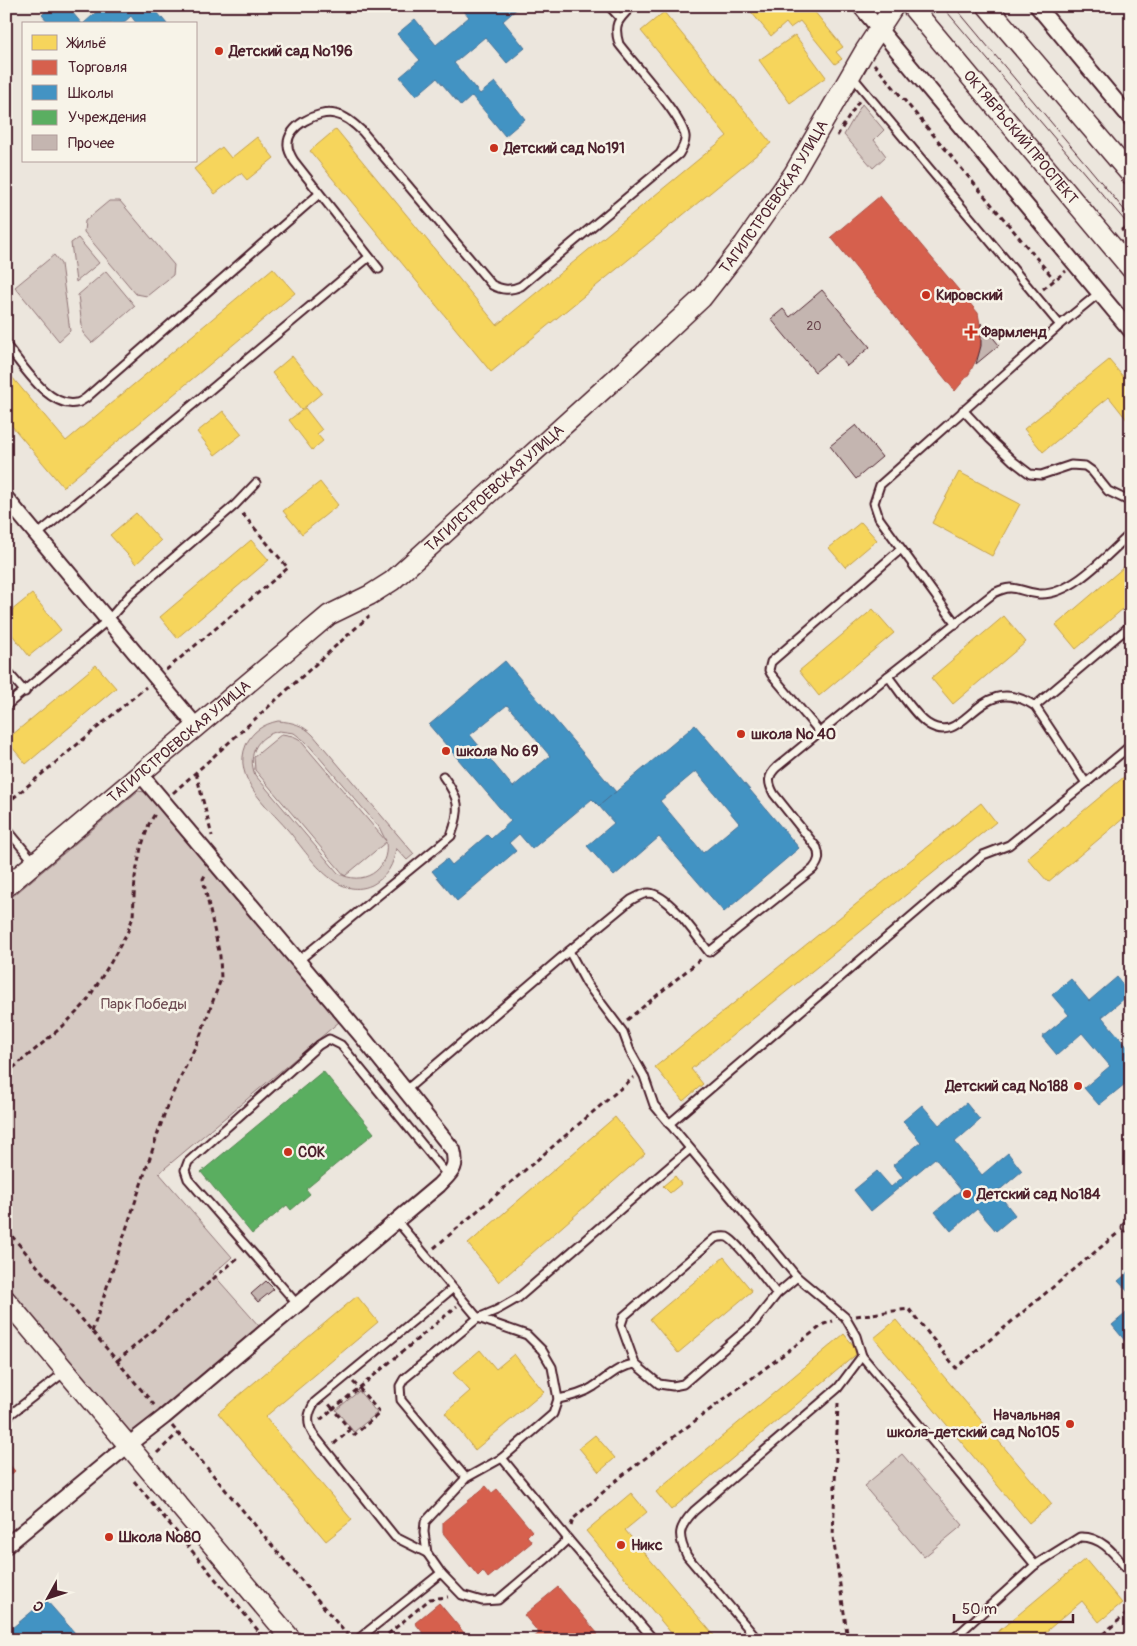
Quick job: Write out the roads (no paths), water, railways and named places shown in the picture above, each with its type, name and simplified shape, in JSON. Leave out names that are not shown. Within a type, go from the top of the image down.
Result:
[{"type":"street","points":[[860,6],[1131,331]]},
{"type":"street","name":"ТАГИЛСТРОЕВСКАЯ УЛИЦА","points":[[6,887],[329,615],[370,595],[392,581],[628,368],[702,298],[744,244],[794,173],[852,76],[864,52],[894,6]]},
{"type":"street","name":"ОКТЯБРЬСКИЙ ПРОСПЕКТ","points":[[911,6],[1131,269]]},
{"type":"street","points":[[987,6],[1131,175]]},
{"type":"street","points":[[1037,6],[1131,119]]},
{"type":"street","points":[[6,498],[197,726]]},
{"type":"street","points":[[6,1546],[164,1417],[439,1185],[454,1168],[456,1160],[454,1150],[406,1090],[141,775]]},
{"type":"street","points":[[6,1300],[292,1640]]},
{"type":"lane","points":[[609,6],[620,18]]},
{"type":"lane","points":[[379,269],[294,161],[288,146],[293,130],[309,117],[326,113],[336,114],[349,119],[362,131],[492,285],[500,289],[514,289],[521,286],[679,154],[684,146],[686,138],[676,117],[619,44],[615,31],[620,18],[632,6]]},
{"type":"lane","points":[[852,76],[1060,325]]},
{"type":"lane","points":[[6,345],[42,389],[52,398],[77,403],[86,398],[319,194]]},
{"type":"lane","points":[[36,535],[369,256]]},
{"type":"lane","points":[[956,624],[875,510],[874,503],[880,485],[963,410],[1099,293]]},
{"type":"lane","points":[[963,410],[1007,456],[1030,474],[1041,475],[1071,465],[1085,466],[1092,471],[1108,491],[1131,502]]},
{"type":"lane","points":[[6,706],[108,620],[130,595],[235,506],[256,483]]},
{"type":"lane","points":[[406,1090],[569,951],[631,900],[641,894],[649,893],[659,896],[669,903],[709,952],[812,869],[818,862],[817,848],[770,787],[769,778],[777,767],[888,676],[994,593],[1006,587],[1039,594],[1052,593],[1067,587],[1083,576],[1131,533]]},
{"type":"lane","points":[[819,732],[771,674],[771,662],[901,549]]},
{"type":"lane","points":[[1035,706],[1131,625]]},
{"type":"lane","points":[[6,670],[24,692]]},
{"type":"lane","points":[[888,676],[926,724],[937,728],[948,729],[960,723],[989,699],[1004,695],[1023,699],[1035,706],[1086,783]]},
{"type":"lane","points":[[669,1124],[982,855],[1008,845],[1131,745]]},
{"type":"lane","points":[[298,961],[451,836],[458,818],[458,800],[443,776]]},
{"type":"lane","points":[[6,828],[34,863]]},
{"type":"lane","points":[[569,951],[587,984],[619,1027],[642,1071],[654,1105],[796,1277],[845,1317],[856,1336],[862,1356],[1035,1565]]},
{"type":"lane","points":[[298,1305],[188,1179],[186,1166],[188,1162],[318,1045],[329,1040],[341,1045],[448,1176]]},
{"type":"lane","points":[[466,1478],[401,1400],[400,1386],[404,1379],[478,1318],[518,1298],[690,1149]]},
{"type":"lane","points":[[397,1221],[478,1318],[527,1335],[542,1350],[552,1367],[558,1399],[553,1414],[502,1458],[466,1478],[425,1522],[424,1532],[427,1553],[440,1573],[462,1595],[482,1602],[498,1600],[568,1538]]},
{"type":"lane","points":[[777,1294],[728,1237],[715,1238],[624,1316],[621,1326],[635,1364],[659,1384],[673,1386],[683,1384],[754,1323],[777,1294],[796,1277]]},
{"type":"lane","points":[[427,1553],[395,1537],[309,1428],[308,1413],[315,1402],[452,1289]]},
{"type":"lane","points":[[758,1640],[688,1556],[682,1544],[680,1533],[684,1522],[838,1388],[862,1356]]},
{"type":"lane","points":[[558,1399],[591,1389],[617,1370],[626,1365],[635,1364]]},
{"type":"lane","points":[[6,1416],[66,1371]]},
{"type":"lane","points":[[502,1458],[654,1640]]},
{"type":"lane","points":[[952,1640],[1035,1565],[1080,1537],[1098,1540],[1110,1550],[1131,1574]]},
{"type":"lane","points":[[357,1640],[440,1573]]},
{"type":"lane","points":[[1126,1640],[1131,1636]]},
{"type":"tram line","points":[[942,6],[1131,228]]},
{"type":"tram line","points":[[954,6],[1131,218]]},
{"type":"place","name":"Детский сад №196","points":[[219,51]]},
{"type":"place","name":"Детский сад №191","points":[[494,148]]},
{"type":"place","name":"Кировский","points":[[926,295]]},
{"type":"place","name":"Фармленд","points":[[971,332]]},
{"type":"place","name":"школа № 40","points":[[741,734]]},
{"type":"place","name":"школа № 69","points":[[446,751]]},
{"type":"place","name":"Детский сад №188","points":[[1078,1086]]},
{"type":"place","name":"СОК","points":[[288,1152]]},
{"type":"place","name":"Детский сад №184","points":[[967,1194]]},
{"type":"place","name":"Начальная школа-детский сад №105","points":[[1070,1424]]},
{"type":"place","name":"Школа №80","points":[[109,1537]]},
{"type":"place","name":"Никс","points":[[621,1545]]},
{"type":"park label","name":"Парк Победы","points":[[144,1004]]}]
